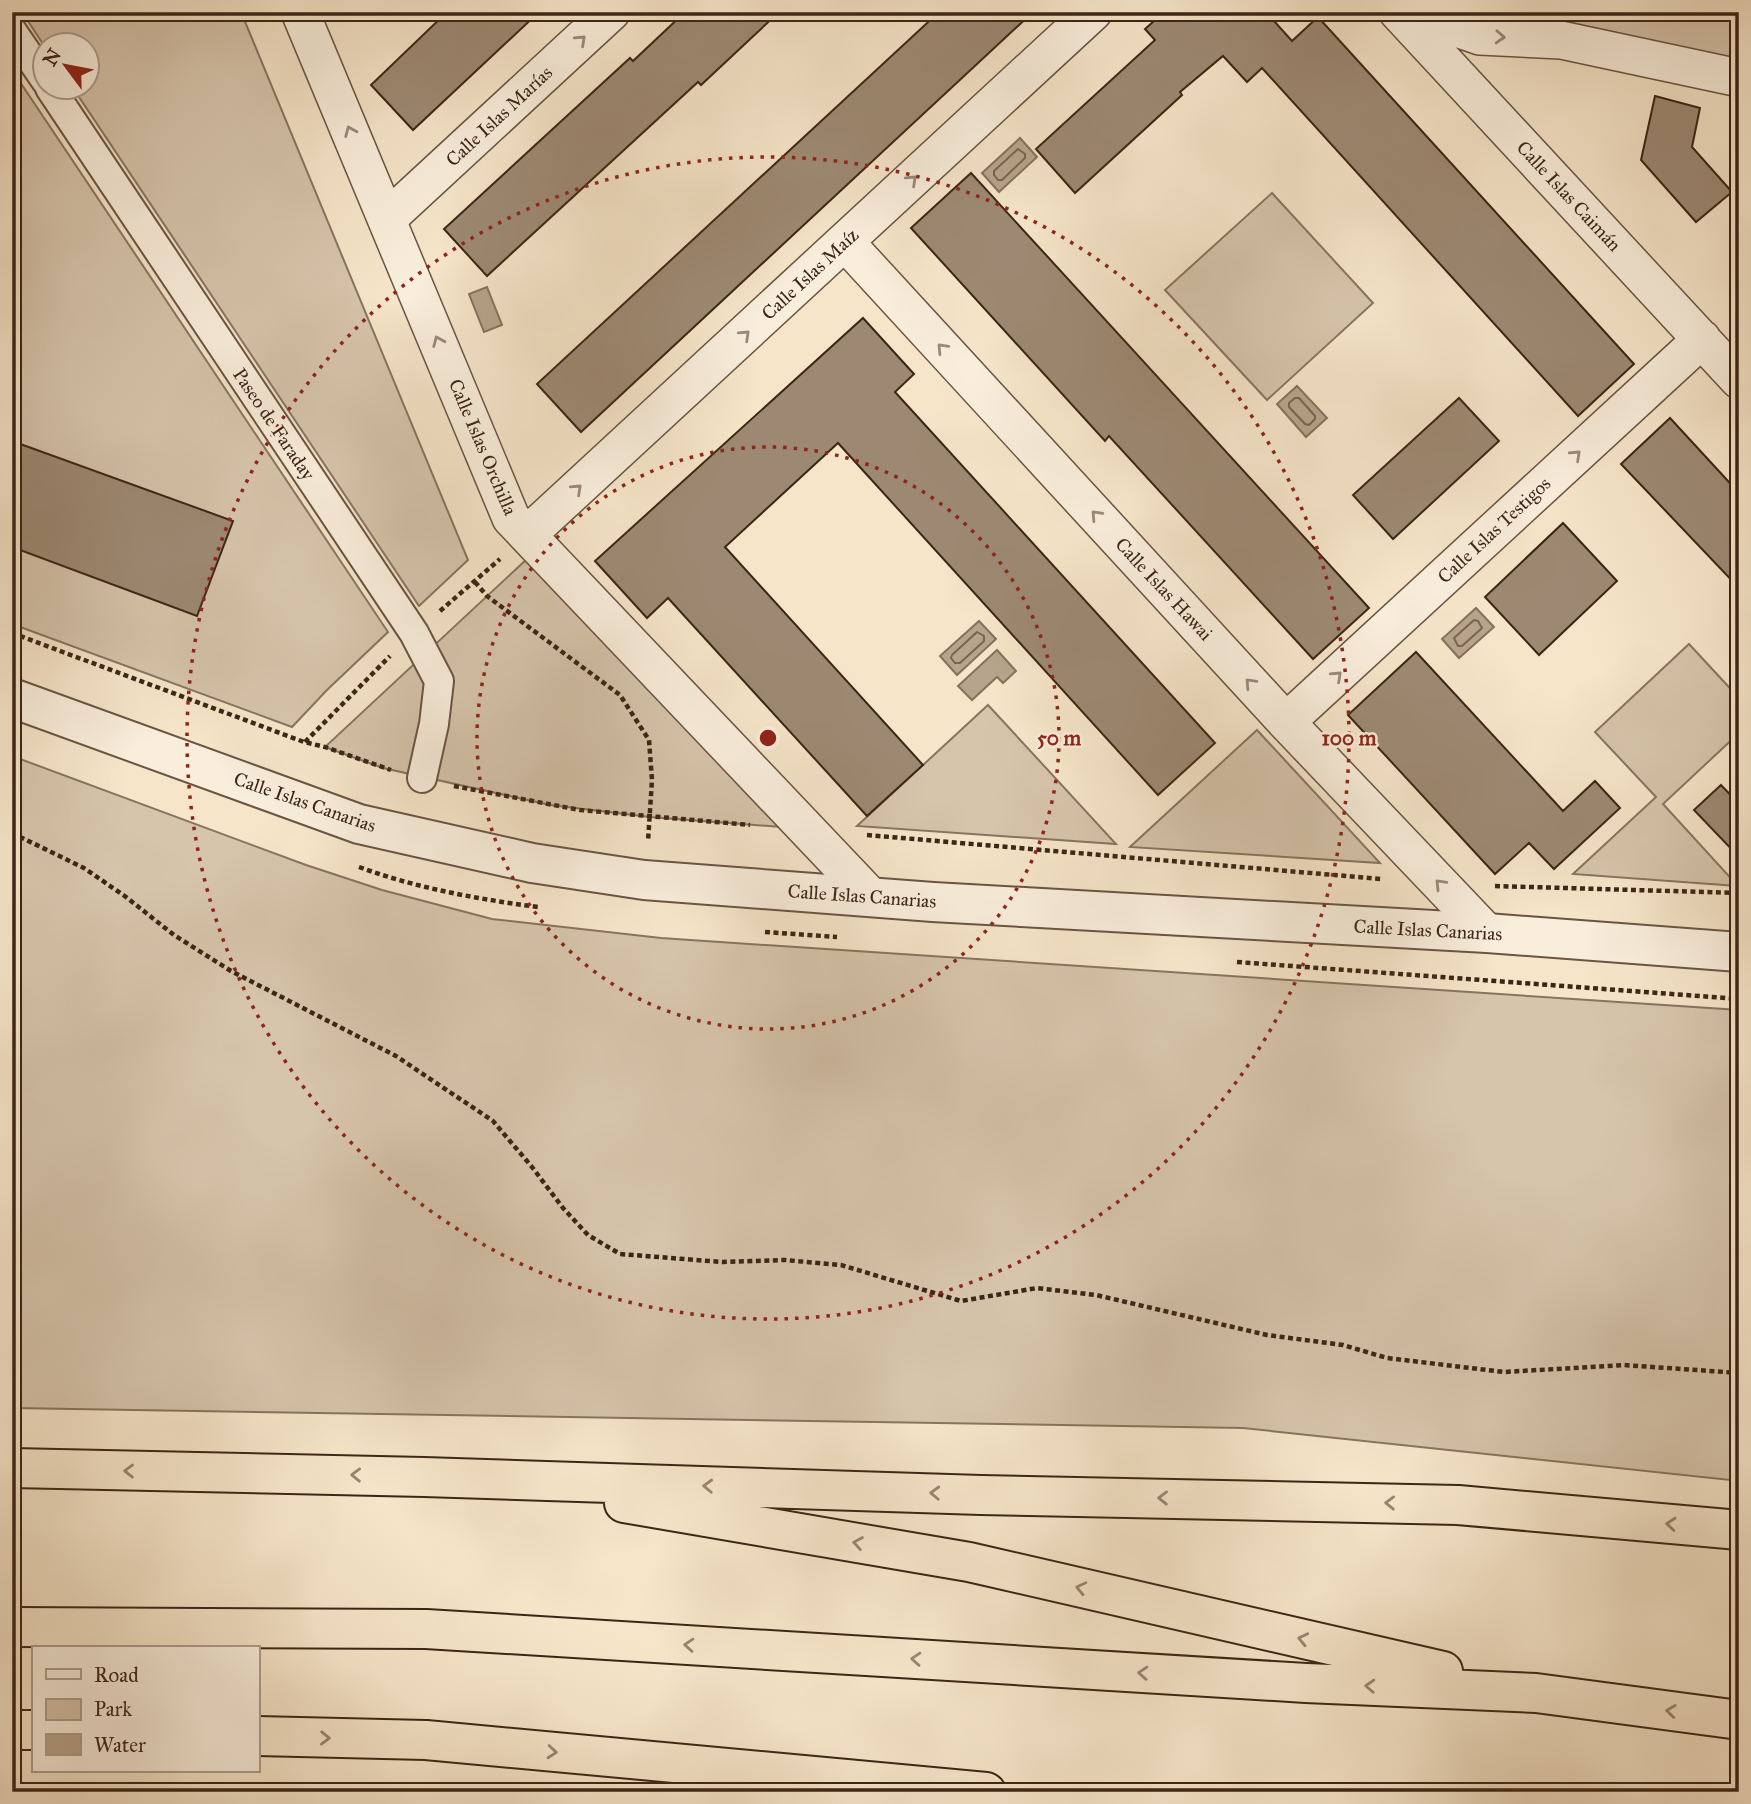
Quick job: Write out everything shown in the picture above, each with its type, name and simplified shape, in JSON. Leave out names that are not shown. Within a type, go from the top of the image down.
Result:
[{"type":"highway","points":[[12,1468],[424,1477],[981,1495],[1458,1504],[1739,1530]]},
{"type":"highway","points":[[424,1477],[590,1497],[969,1562],[1536,1693]]},
{"type":"highway","points":[[12,1627],[426,1629],[1306,1683],[1536,1693],[1739,1720]]},
{"type":"highway","points":[[12,1730],[32,1730]]},
{"type":"highway","points":[[259,1736],[426,1741],[986,1792]]},
{"type":"street","name":"Calle Islas Orchilla","points":[[300,12],[511,518],[871,897]]},
{"type":"street","name":"Calle Islas Marías","points":[[387,219],[611,12]]},
{"type":"street","name":"Calle Islas Maíz","points":[[527,535],[1093,12]]},
{"type":"street","name":"Calle Islas Caimán","points":[[1398,12],[1739,380]]},
{"type":"street","points":[[1411,12],[1480,36],[1561,40],[1739,78]]},
{"type":"street","points":[[12,32],[32,61]]},
{"type":"street","name":"Paseo de Faraday","points":[[59,102],[414,633],[439,681],[435,724],[422,778]]},
{"type":"street","name":"Calle Islas Hawai","points":[[845,242],[1286,722],[1487,933]]},
{"type":"street","name":"Calle Islas Testigos","points":[[1286,722],[1702,339]]},
{"type":"street","name":"Calle Islas Canarias","points":[[12,698],[359,824],[532,863],[643,880],[871,897],[1487,933],[1739,952]]},
{"type":"path","points":[[475,582],[487,596],[620,695],[649,740],[652,780],[643,880]]},
{"type":"path","points":[[12,633],[304,742],[383,768],[481,793],[580,810],[1440,884],[1739,893]]},
{"type":"path","points":[[12,833],[84,868],[185,943],[231,971],[396,1056],[493,1121],[562,1208],[588,1235],[620,1254],[722,1262],[785,1260],[841,1265],[961,1301],[1037,1288],[1096,1295],[1267,1335],[1343,1345],[1387,1357],[1504,1372],[1625,1365],[1739,1373]]},
{"type":"green space","points":[[22,12],[241,12],[468,560],[419,606],[82,102],[102,102],[102,32],[35,32]]},
{"type":"green space","points":[[1484,12],[1739,12],[1739,60],[1563,21],[1482,19]]},
{"type":"green space","points":[[12,70],[388,632],[292,727],[12,624]]},
{"type":"green space","points":[[1272,193],[1373,303],[1267,400],[1165,290]]},
{"type":"green space","points":[[528,558],[782,827],[650,817],[550,805],[383,768],[325,747]]},
{"type":"green space","points":[[1689,644],[1739,698],[1739,733],[1663,804],[1738,886],[1573,874],[1656,797],[1595,732]]},
{"type":"green space","points":[[988,705],[1116,844],[857,826]]},
{"type":"green space","points":[[1257,730],[1380,863],[1130,847]]},
{"type":"green space","points":[[12,756],[306,865],[382,890],[492,919],[661,938],[1739,1010],[1739,1481],[1243,1428],[12,1408]]},
{"type":"water","points":[[1020,138],[1037,157],[999,192],[982,173]]},
{"type":"water","points":[[487,287],[502,325],[484,332],[469,294]]},
{"type":"water","points":[[1297,386],[1327,418],[1306,437],[1277,404]]},
{"type":"water","points":[[1476,608],[1494,627],[1459,658],[1442,639]]},
{"type":"water","points":[[979,621],[996,639],[957,675],[940,656]]},
{"type":"water","points":[[997,650],[1016,671],[1003,683],[997,677],[972,700],[958,686]]},
{"type":"building","points":[[447,12],[539,12],[413,130],[371,85]]},
{"type":"building","points":[[685,12],[779,12],[701,85],[698,82],[487,276],[444,229],[630,58],[633,61]]},
{"type":"building","points":[[939,12],[1033,12],[581,432],[537,384]]},
{"type":"building","points":[[1164,12],[1266,12],[1292,41],[1318,17],[1634,364],[1578,416],[1262,68],[1247,82],[1223,56],[1180,92],[1182,95],[1075,193],[1036,149],[1155,40],[1145,29]]},
{"type":"building","points":[[1655,96],[1700,108],[1692,147],[1732,192],[1696,222],[1641,160]]},
{"type":"building","points":[[971,173],[1369,608],[1313,659],[1109,436],[1105,441],[911,228]]},
{"type":"building","points":[[863,318],[914,374],[895,392],[1215,743],[1158,795],[838,443],[725,547],[923,765],[867,816],[668,598],[647,618],[595,561]]},
{"type":"building","points":[[1459,398],[1499,441],[1393,539],[1353,495]]},
{"type":"building","points":[[1670,418],[1739,493],[1739,588],[1621,464]]},
{"type":"building","points":[[12,441],[233,521],[197,616],[12,547]]},
{"type":"building","points":[[1563,523],[1617,581],[1539,655],[1485,597]]},
{"type":"building","points":[[1416,652],[1563,811],[1595,781],[1620,808],[1554,869],[1529,843],[1495,874],[1348,715]]},
{"type":"building","points":[[1721,785],[1739,804],[1739,857],[1694,810]]}]
